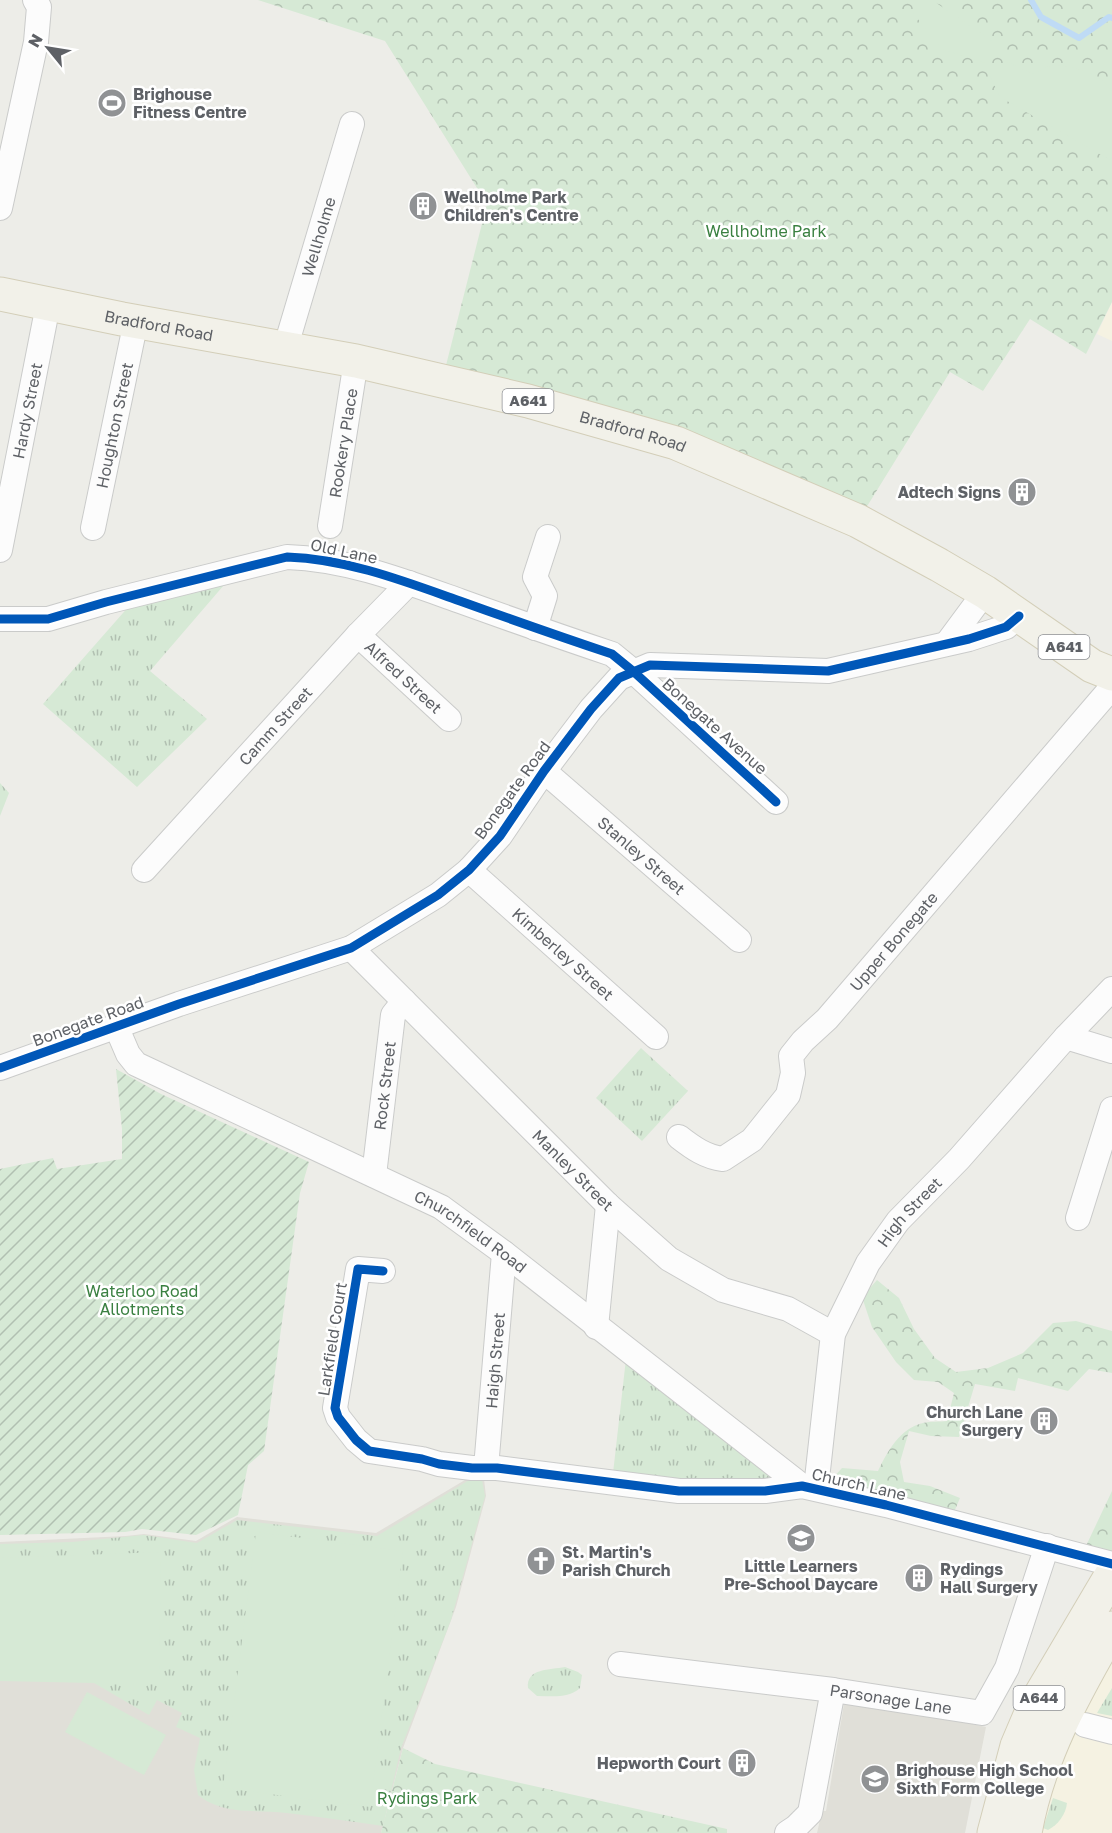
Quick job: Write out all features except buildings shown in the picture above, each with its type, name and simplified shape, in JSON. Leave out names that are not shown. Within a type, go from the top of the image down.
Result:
[{"type":"main road","name":"Bradford Road","points":[[0,294],[48,305],[356,361],[528,401],[676,443],[858,521],[984,592],[1092,666],[1112,674]]},
{"type":"main road","name":"A644","points":[[994,1833],[1017,1746],[1034,1706],[1112,1574]]},
{"type":"main road","name":"A644","points":[[1025,1833],[1041,1769],[1060,1724],[1112,1628]]},
{"type":"street","points":[[0,208],[36,42],[39,7],[36,0]]},
{"type":"street","name":"Wellholme","points":[[285,349],[352,124]]},
{"type":"street","name":"Hardy Street","points":[[0,550],[48,305]]},
{"type":"street","name":"Houghton Street","points":[[93,528],[136,321]]},
{"type":"street","name":"Rookery Place","points":[[330,526],[356,361]]},
{"type":"street","points":[[535,628],[545,596],[535,577],[548,537]]},
{"type":"street","name":"Old Lane","points":[[0,619],[48,619],[287,556],[314,558],[409,583],[612,654],[633,672]]},
{"type":"street","name":"Camm Street","points":[[144,870],[358,635],[409,583]]},
{"type":"street","points":[[948,642],[984,592]]},
{"type":"street","name":"Bonegate Road","points":[[0,1068],[116,1026],[351,948],[438,895],[469,870],[500,836],[544,771],[591,709],[619,678],[650,664],[828,671],[969,639],[1006,627],[1019,616]]},
{"type":"street","name":"Alfred Street","points":[[358,635],[449,719]]},
{"type":"street","name":"Bonegate Avenue","points":[[633,672],[776,802]]},
{"type":"street","name":"Upper Bonegate","points":[[679,1137],[693,1149],[723,1160],[752,1140],[788,1095],[793,1073],[791,1056],[803,1041],[827,1019],[1112,687]]},
{"type":"street","name":"Stanley Street","points":[[544,771],[739,940]]},
{"type":"street","name":"Kimberley Street","points":[[469,870],[656,1037]]},
{"type":"street","name":"Manley Street","points":[[351,948],[608,1205],[669,1259],[723,1290],[788,1309],[833,1334]]},
{"type":"street","name":"High Street","points":[[809,1487],[833,1334],[868,1263],[898,1221],[958,1159],[1066,1037],[1112,989]]},
{"type":"street","name":"Rock Street","points":[[374,1175],[393,1015],[404,1001]]},
{"type":"street","name":"Churchfield Road","points":[[116,1026],[128,1054],[136,1064],[441,1207],[809,1487]]},
{"type":"street","points":[[1066,1037],[1112,1051]]},
{"type":"street","points":[[1078,1218],[1112,1109]]},
{"type":"street","points":[[596,1327],[608,1205]]},
{"type":"street","name":"Haigh Street","points":[[486,1468],[504,1253]]},
{"type":"street","name":"Larkfield Court","points":[[383,1271],[350,1268],[335,1408],[338,1417],[356,1440],[369,1450],[439,1464],[486,1468]]},
{"type":"street","name":"Church Lane","points":[[486,1468],[679,1491],[765,1491],[809,1487],[1112,1563]]},
{"type":"street","name":"Parsonage Lane","points":[[620,1664],[833,1690],[982,1713],[1007,1668],[1047,1546]]},
{"type":"street","points":[[794,1831],[810,1813],[833,1690]]},
{"type":"street","points":[[1085,1725],[1112,1732]]},
{"type":"shaded area","points":[[1112,302],[1112,341],[1097,334]]},
{"type":"shaded area","points":[[480,1471],[484,1479],[486,1496],[456,1607],[403,1748],[381,1833],[0,1833],[0,1542],[144,1534],[196,1541],[237,1517],[376,1533]]},
{"type":"shaded area","points":[[1112,1628],[1112,1833],[1025,1833]]},
{"type":"shaded area","name":"Brighouse High School Sixth Form College","points":[[844,1704],[929,1715],[986,1727],[965,1833],[817,1833],[822,1811],[826,1811]]},
{"type":"green space","name":"Wellholme Park","points":[[258,0],[1112,0],[1112,302],[1086,354],[1030,319],[983,391],[950,372],[858,521],[442,381],[487,204],[385,41]]},
{"type":"green space","points":[[923,0],[932,0],[995,43],[985,63],[942,49],[913,13]]},
{"type":"green space","points":[[1005,61],[1033,74],[1053,65],[1071,67],[1102,80],[1112,92],[1112,157],[1110,160],[1000,97],[990,76]]},
{"type":"green space","points":[[224,585],[150,671],[207,719],[137,787],[43,704],[130,605]]},
{"type":"green space","points":[[0,783],[9,793],[0,816]]},
{"type":"green space","points":[[641,1048],[688,1091],[642,1141],[596,1098]]},
{"type":"green space","name":"Waterloo Road Allotments","points":[[116,1069],[161,1094],[309,1162],[300,1193],[264,1451],[248,1465],[238,1515],[196,1535],[142,1529],[125,1532],[0,1535],[0,1169],[53,1158],[57,1169],[122,1159],[122,1129]]},
{"type":"green space","points":[[877,1280],[899,1298],[914,1329],[935,1358],[956,1372],[988,1368],[1023,1353],[1053,1323],[1076,1321],[1112,1331],[1112,1373],[1089,1369],[1068,1391],[1018,1378],[1015,1391],[975,1384],[959,1437],[931,1436],[909,1431],[900,1462],[904,1482],[930,1486],[960,1498],[954,1512],[836,1485],[832,1479],[842,1468],[878,1471],[901,1435],[926,1422],[947,1421],[954,1393],[938,1382],[914,1380],[896,1362],[872,1327],[862,1297]]},
{"type":"green space","points":[[627,1350],[802,1486],[612,1482]]},
{"type":"green space","points":[[479,1474],[485,1496],[451,1620],[401,1748],[383,1826],[287,1813],[229,1809],[208,1802],[198,1795],[194,1770],[200,1738],[176,1727],[182,1713],[157,1700],[149,1715],[94,1683],[0,1681],[0,1544],[72,1542],[144,1535],[197,1543],[237,1520],[377,1536]]},
{"type":"green space","points":[[1112,1491],[1112,1552],[1085,1548]]},
{"type":"green space","points":[[256,1532],[403,1551],[370,1807],[223,1788]]},
{"type":"green space","points":[[161,1552],[159,1679],[0,1679],[0,1558]]},
{"type":"green space","points":[[565,1667],[582,1675],[580,1688],[575,1692],[560,1696],[537,1696],[528,1688],[528,1681],[535,1673]]},
{"type":"green space","points":[[1112,1688],[1112,1716],[1097,1713]]},
{"type":"green space","points":[[87,1692],[166,1735],[144,1775],[65,1732]]},
{"type":"green space","name":"Rydings Park","points":[[403,1748],[435,1764],[727,1829],[727,1833],[381,1833]]},
{"type":"green space","points":[[1053,1798],[1067,1803],[1061,1819],[1048,1830],[1043,1828]]},
{"type":"waterway","points":[[1031,0],[1041,17],[1079,38],[1109,17],[1112,18]]},
{"type":"cycle path","points":[[0,619],[48,619],[106,602],[287,557],[331,562],[375,572],[612,654],[776,802]]},
{"type":"cycle path","points":[[0,1068],[179,1004],[351,948],[438,895],[469,870],[500,836],[544,771],[591,709],[619,678],[650,665],[828,671],[969,639],[1006,627],[1019,616]]},
{"type":"cycle path","points":[[383,1271],[358,1269],[335,1408],[338,1417],[356,1440],[369,1451],[422,1459],[439,1464],[497,1468],[679,1491],[765,1491],[802,1486],[886,1505],[1112,1564]]},
{"type":"place","name":"Brighouse Fitness Centre","points":[[112,103]]},
{"type":"place","name":"Wellholme Park Children's Centre","points":[[423,206]]},
{"type":"place","name":"Adtech Signs","points":[[1022,492]]},
{"type":"place","name":"Church Lane Surgery","points":[[1044,1421]]},
{"type":"place","name":"Little Learners Pre-School Daycare","points":[[801,1538]]},
{"type":"place","name":"St. Martin's Parish Church","points":[[541,1561]]},
{"type":"place","name":"Rydings Hall Surgery","points":[[919,1578]]},
{"type":"place","name":"Hepworth Court","points":[[742,1763]]},
{"type":"place","name":"Brighouse High School Sixth Form College","points":[[875,1779]]}]
